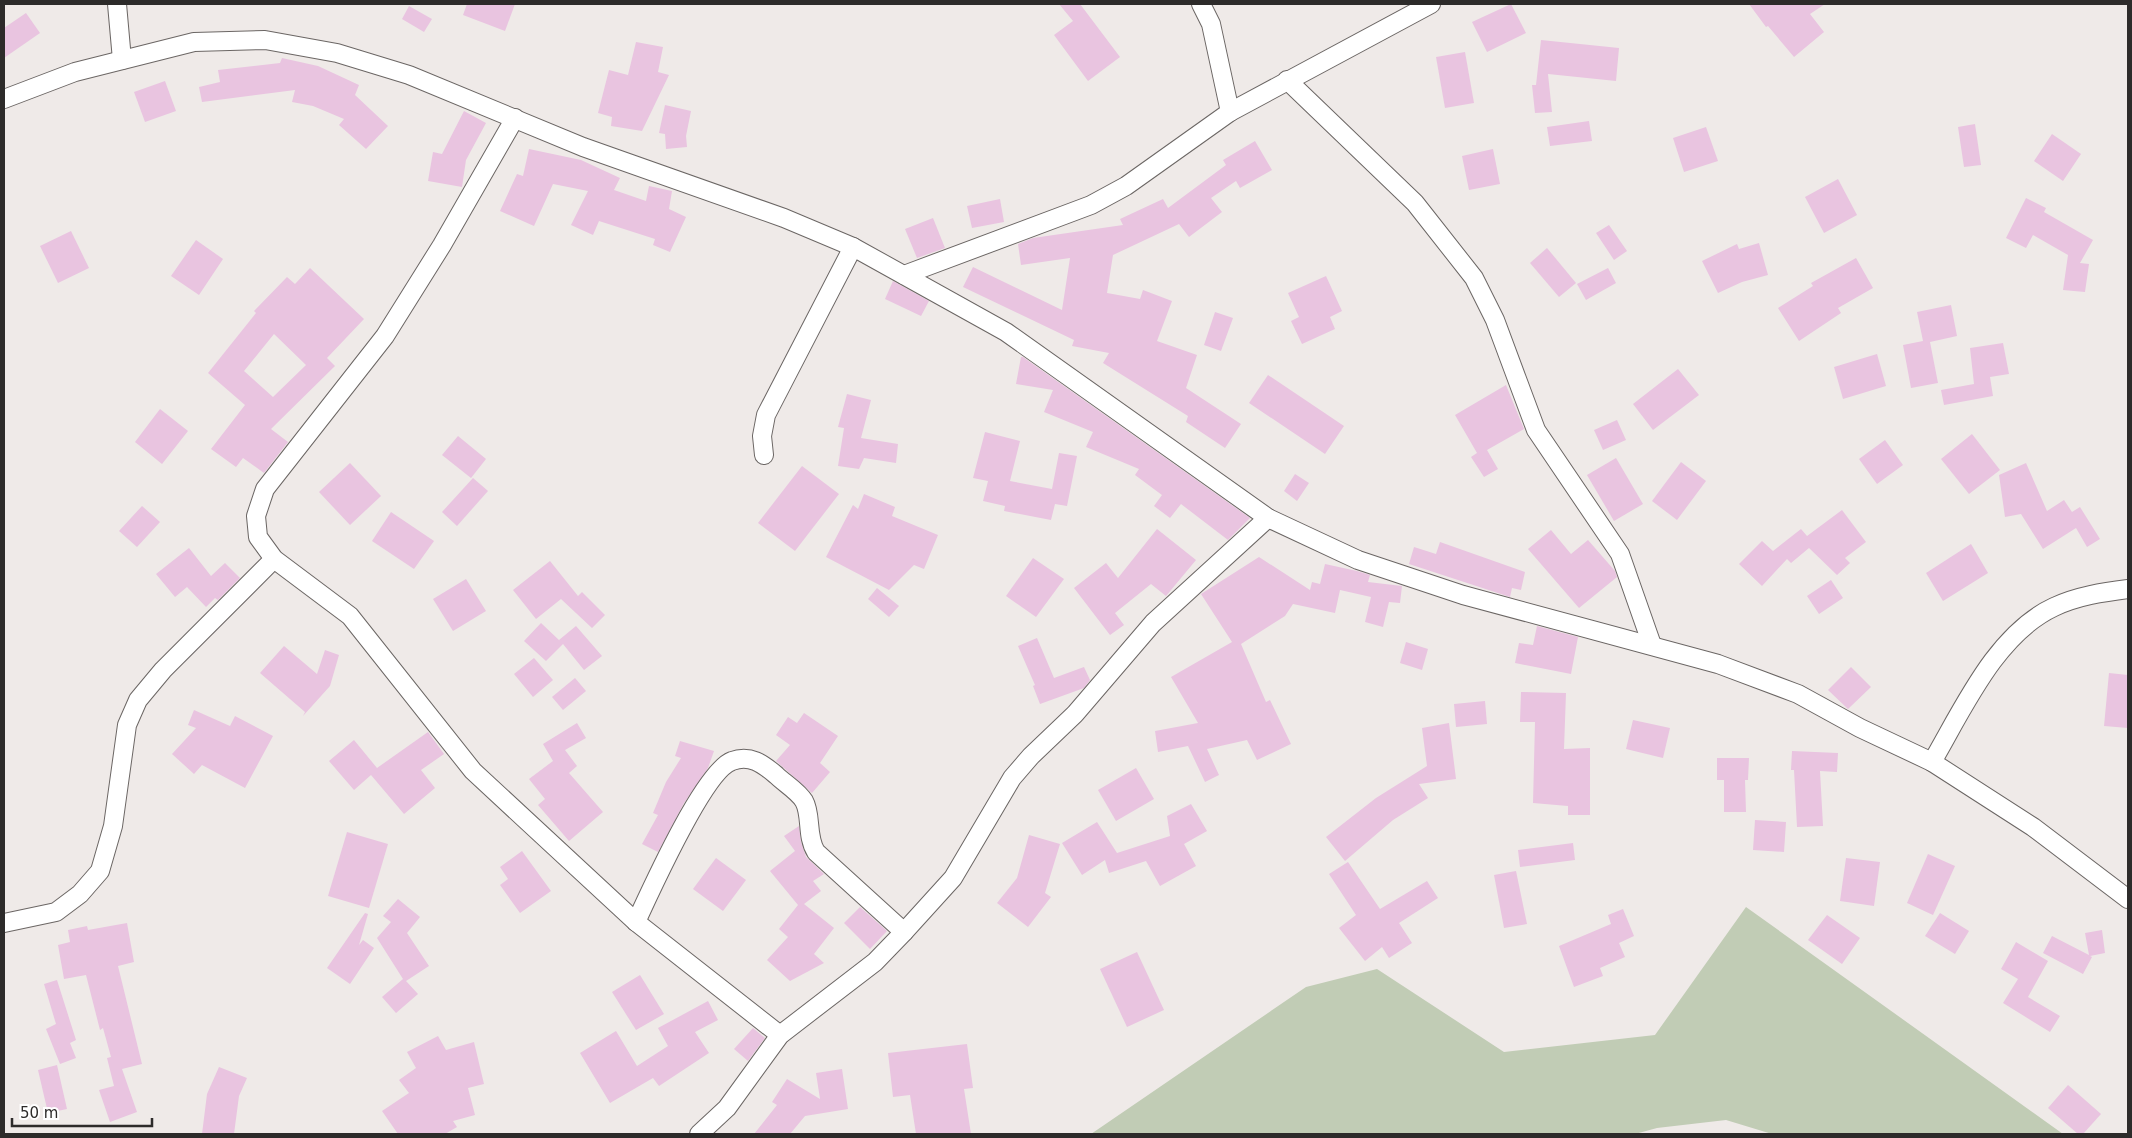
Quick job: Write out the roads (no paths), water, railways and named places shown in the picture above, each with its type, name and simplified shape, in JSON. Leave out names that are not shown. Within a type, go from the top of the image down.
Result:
[{"type":"street","points":[[116,4],[122,60]]},
{"type":"street","points":[[1201,4],[1211,24],[1230,112]]},
{"type":"street","points":[[904,275],[1092,205],[1126,186],[1230,112],[1430,4]]},
{"type":"street","points":[[4,98],[75,72],[194,42],[266,40],[337,53],[409,75],[583,147],[784,218],[853,247],[1006,332],[1268,518],[1358,560],[1463,595],[1589,631],[1652,645],[1718,664],[1798,694],[1860,728],[1932,762],[2032,827],[2128,899]]},
{"type":"street","points":[[1287,80],[1415,204],[1474,278],[1495,320],[1536,430],[1620,554],[1652,645]]},
{"type":"street","points":[[515,118],[442,245],[384,336],[265,489],[256,516],[258,538],[274,559],[350,616],[474,771],[636,922],[780,1035]]},
{"type":"street","points":[[764,455],[762,436],[766,415],[853,247]]},
{"type":"street","points":[[699,1134],[727,1108],[780,1035],[876,962],[904,932],[953,878],[1012,778],[1031,756],[1075,714],[1153,623],[1268,518]]},
{"type":"street","points":[[4,924],[56,912],[80,894],[100,871],[113,826],[128,725],[138,700],[162,670],[274,559]]},
{"type":"street","points":[[1932,762],[1987,668],[2020,630],[2053,607],[2098,593],[2128,590]]},
{"type":"street","points":[[636,922],[681,830],[718,770],[731,761],[746,758],[763,764],[803,800],[811,844],[816,852],[904,932]]}]
